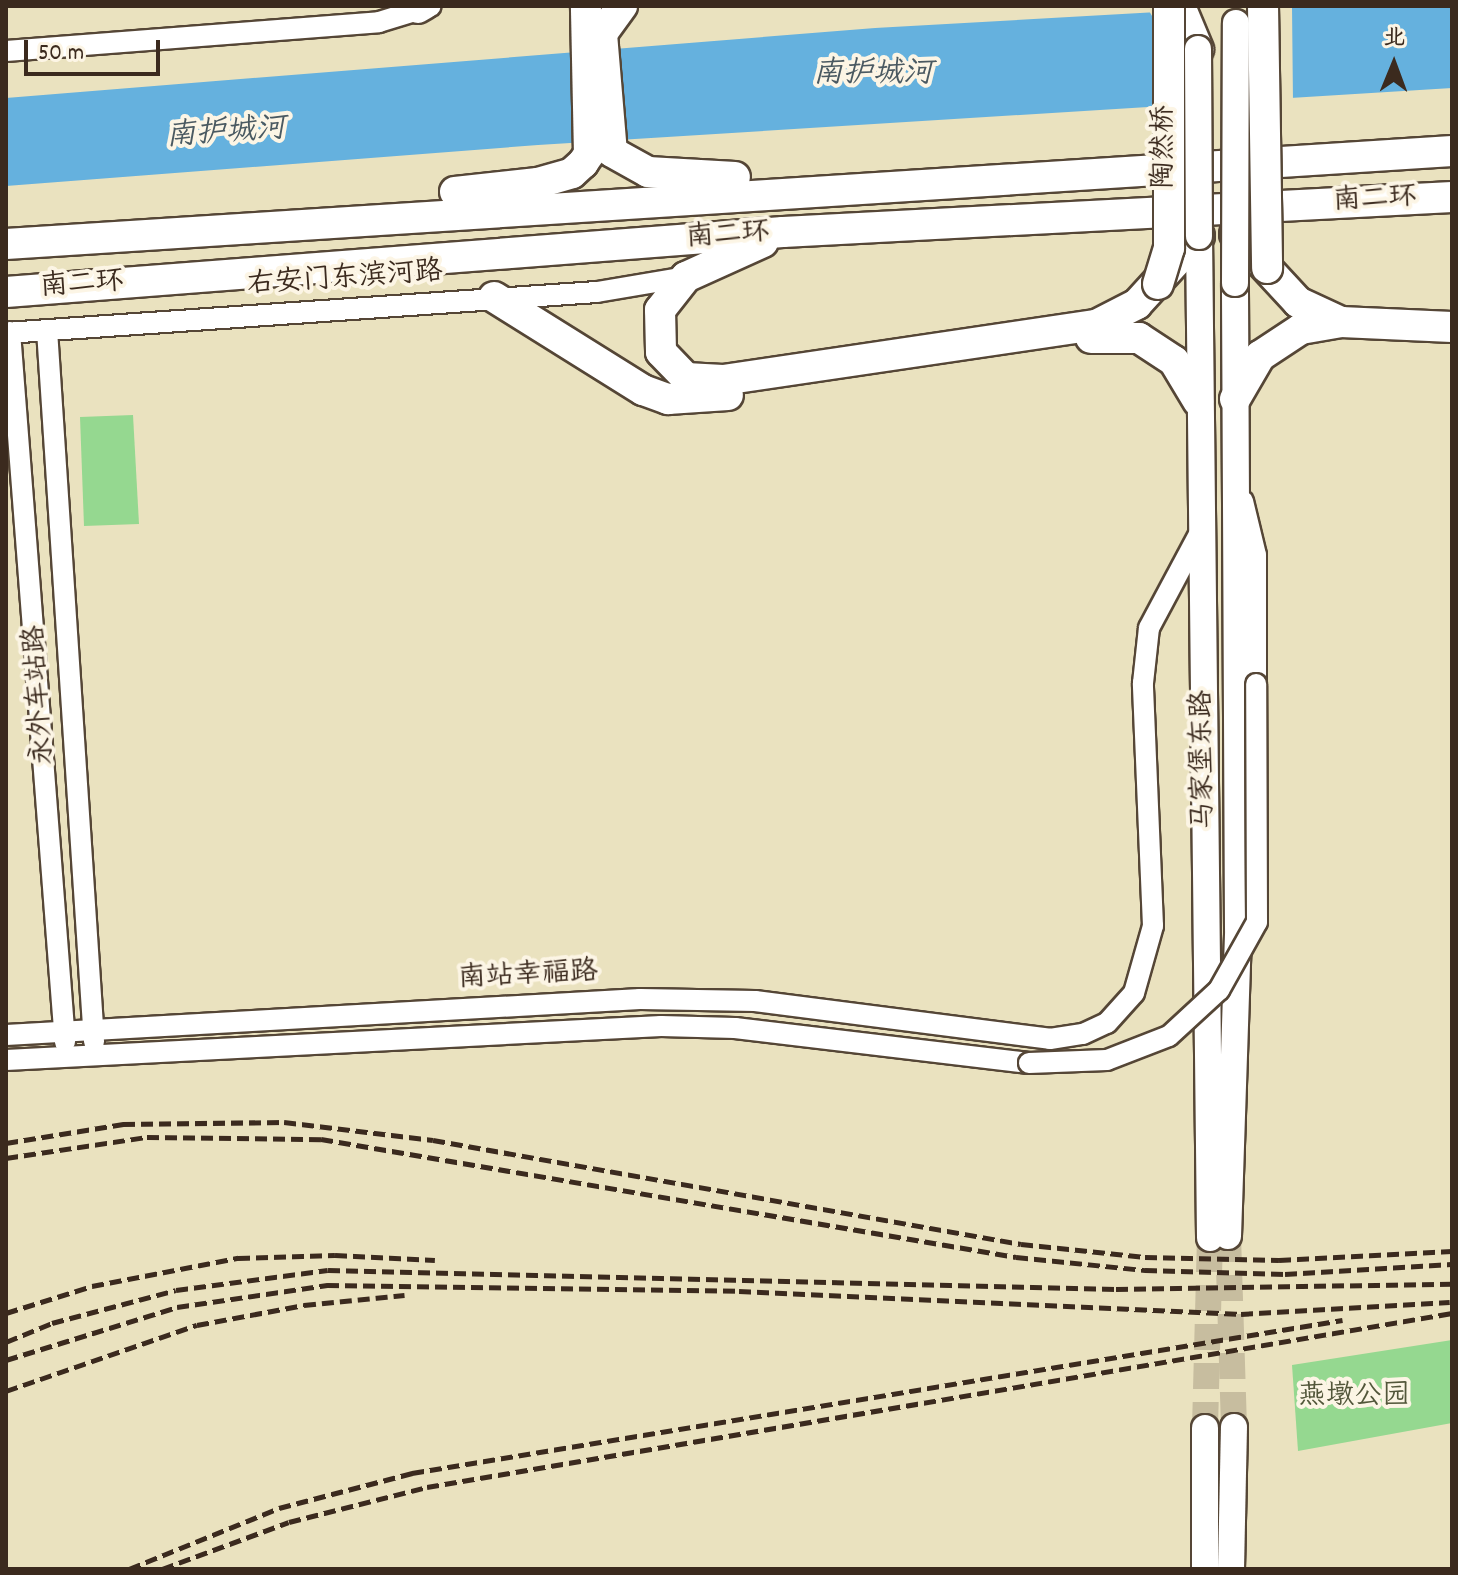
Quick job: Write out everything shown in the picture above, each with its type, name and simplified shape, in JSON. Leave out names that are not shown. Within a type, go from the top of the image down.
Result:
[{"type":"highway","points":[[601,153],[586,18],[622,6]]},
{"type":"highway","points":[[1158,284],[1169,248],[1169,6]]},
{"type":"highway","points":[[1180,6],[1198,49]]},
{"type":"highway","points":[[1263,6],[1267,268]]},
{"type":"highway","name":"南二环","points":[[6,244],[774,191],[1452,151]]},
{"type":"highway","points":[[601,153],[648,172],[725,175],[774,191]]},
{"type":"highway","points":[[403,215],[454,193],[538,183],[572,173],[601,153]]},
{"type":"highway","name":"南二环","points":[[6,292],[783,232],[1452,197]]},
{"type":"highway","points":[[783,232],[686,277],[660,310],[657,331],[668,365],[686,378],[705,381],[1096,325],[1122,316],[1158,284],[1199,236]]},
{"type":"highway","points":[[1235,234],[1298,302],[1341,322]]},
{"type":"highway","points":[[494,297],[643,390],[668,399],[703,399],[1116,334],[1139,338],[1174,361],[1198,401]]},
{"type":"highway","points":[[1235,399],[1256,360],[1283,336],[1341,322],[1452,327]]},
{"type":"main road","name":"陶然桥","points":[[1198,6],[1200,288]]},
{"type":"main road","points":[[1235,234],[1241,12]]},
{"type":"main road","name":"马家堡东路","points":[[1200,288],[1198,401],[1205,524],[1219,1237],[1238,928],[1235,234]]},
{"type":"main road","points":[[1231,1569],[1234,1427]]},
{"type":"main road","points":[[1205,1428],[1205,1569]]},
{"type":"street","points":[[6,51],[379,22],[425,7]]},
{"type":"street","name":"右安门东滨河路","points":[[8,332],[649,287],[686,277]]},
{"type":"street","name":"永外车站路","points":[[47,330],[95,1055]]},
{"type":"street","name":"永外车站路","points":[[8,332],[66,1056]]},
{"type":"street","points":[[6,1060],[661,1026],[735,1028],[1029,1063],[1107,1060],[1169,1036],[1219,990],[1257,922],[1256,555],[1234,467]]},
{"type":"street","name":"南站幸福路","points":[[6,1035],[640,999],[755,1001],[1050,1039],[1083,1034],[1107,1023],[1134,993],[1153,926],[1143,683],[1149,628],[1205,524]]},
{"type":"green space","points":[[133,415],[139,524],[84,526],[80,417]]},
{"type":"green space","name":"燕墩公园","points":[[1452,1340],[1452,1423],[1298,1451],[1292,1365]]},
{"type":"water","name":"南护城河","points":[[1264,6],[1452,6],[1452,88],[538,145],[6,186],[6,98],[875,28]]},
{"type":"pier","points":[[1292,6],[1293,102],[1156,111],[1156,23],[1148,9]]},
{"type":"tunnel","points":[[1228,1236],[1234,1427]]},
{"type":"tunnel","points":[[1205,1428],[1210,1238]]},
{"type":"railway","points":[[6,1143],[123,1124],[284,1122],[433,1140],[1021,1244],[1145,1257],[1279,1260],[1452,1251]]},
{"type":"railway","points":[[6,1158],[147,1137],[321,1139],[1016,1257],[1145,1270],[1285,1274],[1452,1264]]},
{"type":"railway","points":[[6,1313],[92,1286],[238,1258],[335,1255],[435,1260]]},
{"type":"railway","points":[[6,1342],[52,1323],[176,1290],[328,1270],[1116,1289],[1452,1284]]},
{"type":"railway","points":[[6,1360],[177,1307],[327,1285],[739,1291],[1241,1314],[1450,1302]]},
{"type":"railway","points":[[6,1391],[197,1325],[304,1305],[405,1295]]},
{"type":"railway","points":[[162,1569],[289,1522],[427,1487],[1452,1313]]},
{"type":"railway","points":[[129,1569],[279,1508],[412,1473],[1342,1320]]}]
